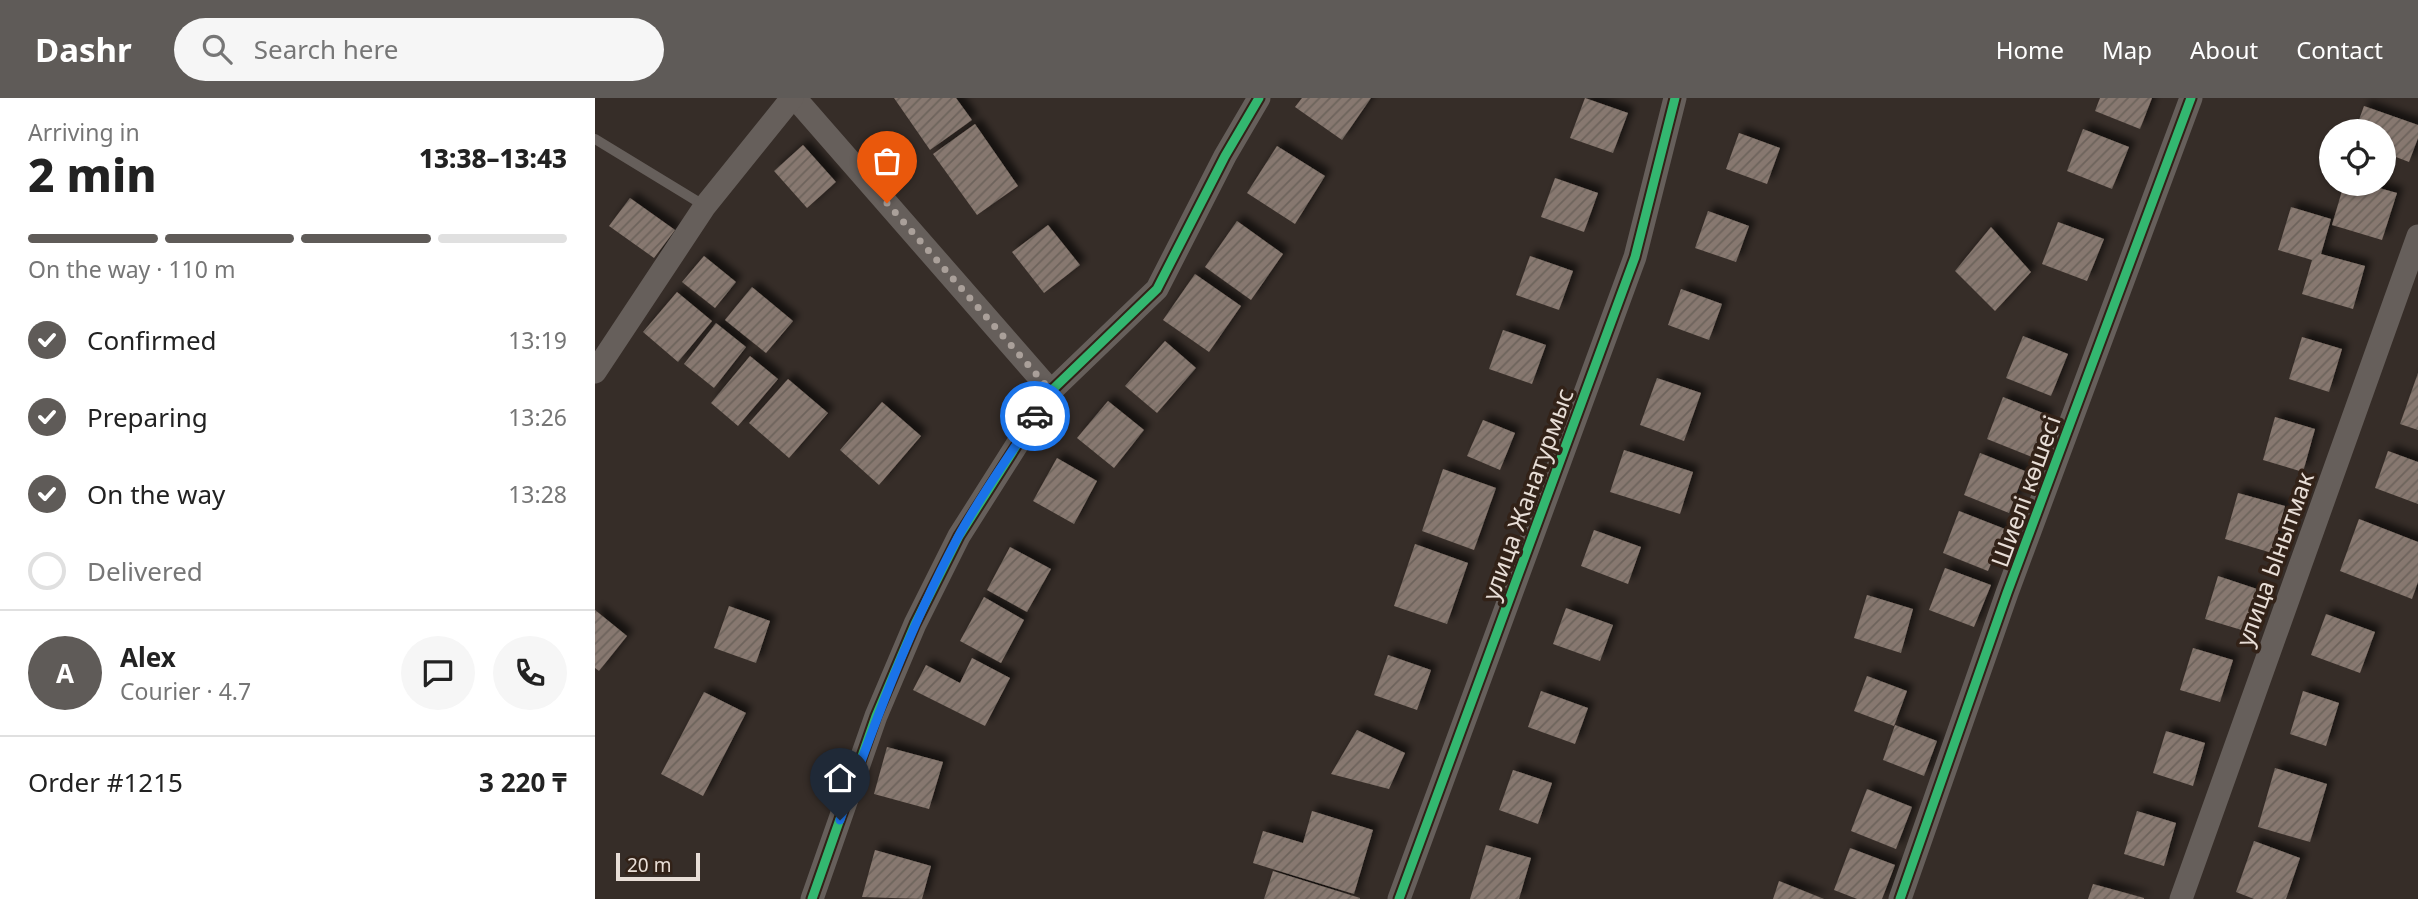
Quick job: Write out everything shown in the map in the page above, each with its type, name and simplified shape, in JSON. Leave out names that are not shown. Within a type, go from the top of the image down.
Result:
[{"type":"street","points":[[595,372],[705,206],[794,98],[1051,391]]},
{"type":"street","points":[[812,899],[876,716],[915,624],[959,536],[1051,391],[1157,289],[1225,156],[1259,98]]},
{"type":"street","name":"улица Жанатурмыс","points":[[1399,899],[1635,257],[1675,98]]},
{"type":"street","name":"Шиелі көшесі","points":[[1900,899],[2007,593],[2191,98]]},
{"type":"street","name":"улица Ынытмак","points":[[2181,899],[2418,236]]},
{"type":"lane","points":[[595,139],[705,206]]},
{"type":"building","points":[[894,98],[956,98],[972,120],[930,150]]},
{"type":"building","points":[[1302,98],[1371,98],[1342,140],[1295,107]]},
{"type":"building","points":[[1585,98],[1628,113],[1613,153],[1570,138]]},
{"type":"building","points":[[2100,98],[2152,98],[2140,129],[2095,111]]},
{"type":"building","points":[[2364,106],[2418,125],[2418,138],[2409,162],[2396,157],[2396,119],[2359,119]]},
{"type":"building","points":[[975,124],[1018,186],[977,215],[933,154]]},
{"type":"building","points":[[2083,129],[2129,147],[2112,189],[2067,171]]},
{"type":"building","points":[[1739,133],[1780,148],[1767,184],[1726,169]]},
{"type":"building","points":[[803,145],[836,182],[807,208],[774,171]]},
{"type":"building","points":[[1277,146],[1325,176],[1295,224],[1247,193]]},
{"type":"building","points":[[1555,178],[1598,193],[1584,232],[1541,217]]},
{"type":"building","points":[[2397,193],[2382,240],[2332,225],[2340,196],[2396,196]]},
{"type":"building","points":[[630,198],[675,230],[654,258],[609,226]]},
{"type":"building","points":[[2291,207],[2331,219],[2321,254],[2365,266],[2353,309],[2302,294],[2312,260],[2278,250]]},
{"type":"building","points":[[1708,211],[1749,226],[1736,262],[1695,248]]},
{"type":"building","points":[[1237,221],[1283,254],[1251,300],[1205,267]]},
{"type":"building","points":[[2058,222],[2104,239],[2087,281],[2042,264]]},
{"type":"building","points":[[1048,225],[1080,265],[1044,293],[1012,252]]},
{"type":"building","points":[[1991,227],[2031,272],[1995,311],[1955,271]]},
{"type":"building","points":[[704,256],[736,282],[715,308],[682,282]]},
{"type":"building","points":[[1530,256],[1573,271],[1559,310],[1516,295]]},
{"type":"building","points":[[1195,274],[1241,306],[1209,352],[1163,320]]},
{"type":"building","points":[[752,287],[793,321],[766,353],[725,320]]},
{"type":"building","points":[[1681,289],[1722,304],[1709,340],[1668,325]]},
{"type":"building","points":[[677,292],[712,321],[678,362],[643,332]]},
{"type":"building","points":[[716,323],[746,347],[714,388],[684,364]]},
{"type":"building","points":[[1503,330],[1546,345],[1532,384],[1489,369]]},
{"type":"building","points":[[2023,336],[2068,354],[2051,396],[2006,378]]},
{"type":"building","points":[[2302,337],[2342,349],[2329,392],[2289,379]]},
{"type":"building","points":[[1165,341],[1196,368],[1157,413],[1125,386]]},
{"type":"building","points":[[750,356],[778,379],[738,426],[711,403]]},
{"type":"building","points":[[2418,373],[2418,430],[2400,424]]},
{"type":"building","points":[[1657,378],[1701,393],[1684,441],[1640,425]]},
{"type":"building","points":[[788,379],[828,413],[789,458],[749,423]]},
{"type":"building","points":[[2003,397],[2048,415],[2032,457],[1987,439]]},
{"type":"building","points":[[1108,401],[1144,430],[1114,468],[1077,438]]},
{"type":"building","points":[[882,402],[921,436],[879,485],[840,450]]},
{"type":"building","points":[[2275,417],[2315,429],[2303,472],[2263,460]]},
{"type":"building","points":[[1483,420],[1515,433],[1500,470],[1467,456]]},
{"type":"building","points":[[1624,450],[1693,472],[1680,514],[1610,492]]},
{"type":"building","points":[[2388,451],[2418,462],[2418,504],[2375,488]]},
{"type":"building","points":[[1980,453],[2025,471],[2009,513],[1964,495]]},
{"type":"building","points":[[1057,458],[1097,481],[1074,524],[1033,501]]},
{"type":"building","points":[[1443,469],[1496,488],[1474,550],[1422,531]]},
{"type":"building","points":[[2238,493],[2285,506],[2272,553],[2225,539]]},
{"type":"building","points":[[1959,511],[2005,529],[1988,571],[1943,553]]},
{"type":"building","points":[[2359,519],[2418,542],[2418,582],[2412,599],[2340,571]]},
{"type":"building","points":[[1594,530],[1641,547],[1628,584],[1581,566]]},
{"type":"building","points":[[1415,544],[1468,563],[1447,624],[1394,606]]},
{"type":"building","points":[[1010,547],[1051,569],[1027,612],[987,590]]},
{"type":"building","points":[[1945,568],[1991,585],[1974,627],[1929,610]]},
{"type":"building","points":[[2218,576],[2257,589],[2245,631],[2205,619]]},
{"type":"building","points":[[1867,595],[1913,609],[1901,653],[1854,638]]},
{"type":"building","points":[[984,597],[1024,620],[1001,663],[960,641]]},
{"type":"building","points":[[729,606],[770,621],[756,663],[714,648]]},
{"type":"building","points":[[1566,608],[1613,625],[1600,661],[1553,644]]},
{"type":"building","points":[[595,610],[627,636],[599,671],[595,668]]},
{"type":"building","points":[[2326,614],[2375,632],[2360,673],[2311,655]]},
{"type":"building","points":[[2193,648],[2233,660],[2220,702],[2180,690]]},
{"type":"building","points":[[1388,655],[1431,670],[1417,710],[1374,695]]},
{"type":"building","points":[[972,658],[1010,678],[985,726],[913,690],[926,665],[960,683]]},
{"type":"building","points":[[1867,676],[1907,691],[1894,726],[1854,711]]},
{"type":"building","points":[[1541,691],[1588,708],[1575,744],[1528,727]]},
{"type":"building","points":[[2303,691],[2339,703],[2326,746],[2290,734]]},
{"type":"building","points":[[704,692],[746,713],[703,796],[661,774]]},
{"type":"building","points":[[1895,725],[1937,741],[1924,776],[1883,760]]},
{"type":"building","points":[[1357,730],[1405,753],[1389,789],[1331,774]]},
{"type":"building","points":[[2166,731],[2205,743],[2193,786],[2153,773]]},
{"type":"building","points":[[887,747],[943,762],[929,809],[874,794]]},
{"type":"building","points":[[2275,768],[2327,784],[2310,842],[2258,827]]},
{"type":"building","points":[[1513,770],[1552,783],[1538,824],[1499,810]]},
{"type":"building","points":[[1867,789],[1912,807],[1896,849],[1851,831]]},
{"type":"building","points":[[1312,811],[1373,830],[1354,894],[1253,863],[1263,831],[1303,843]]},
{"type":"building","points":[[2137,811],[2176,823],[2164,866],[2124,854]]},
{"type":"building","points":[[2254,841],[2300,858],[2286,899],[2254,899],[2236,892]]},
{"type":"building","points":[[1486,845],[1531,858],[1519,899],[1470,899]]},
{"type":"building","points":[[1850,848],[1895,865],[1882,899],[1857,899],[1834,890]]},
{"type":"building","points":[[875,850],[931,866],[922,899],[862,897]]},
{"type":"building","points":[[1273,871],[1360,898],[1360,899],[1264,899]]},
{"type":"building","points":[[1779,881],[1824,899],[1773,899]]},
{"type":"building","points":[[2093,884],[2144,898],[2144,899],[2088,899]]},
{"type":"cycle path","points":[[812,899],[876,716],[915,624],[959,536],[1051,391],[1157,289],[1225,156],[1259,98]]},
{"type":"cycle path","points":[[1399,899],[1635,257],[1675,98]]},
{"type":"cycle path","points":[[1900,899],[2007,593],[2191,98]]},
{"type":"way so far","points":[[887,203],[1051,391],[1035,416]]},
{"type":"route","points":[[840,820],[876,716],[915,624],[959,536],[1035,416]]}]
